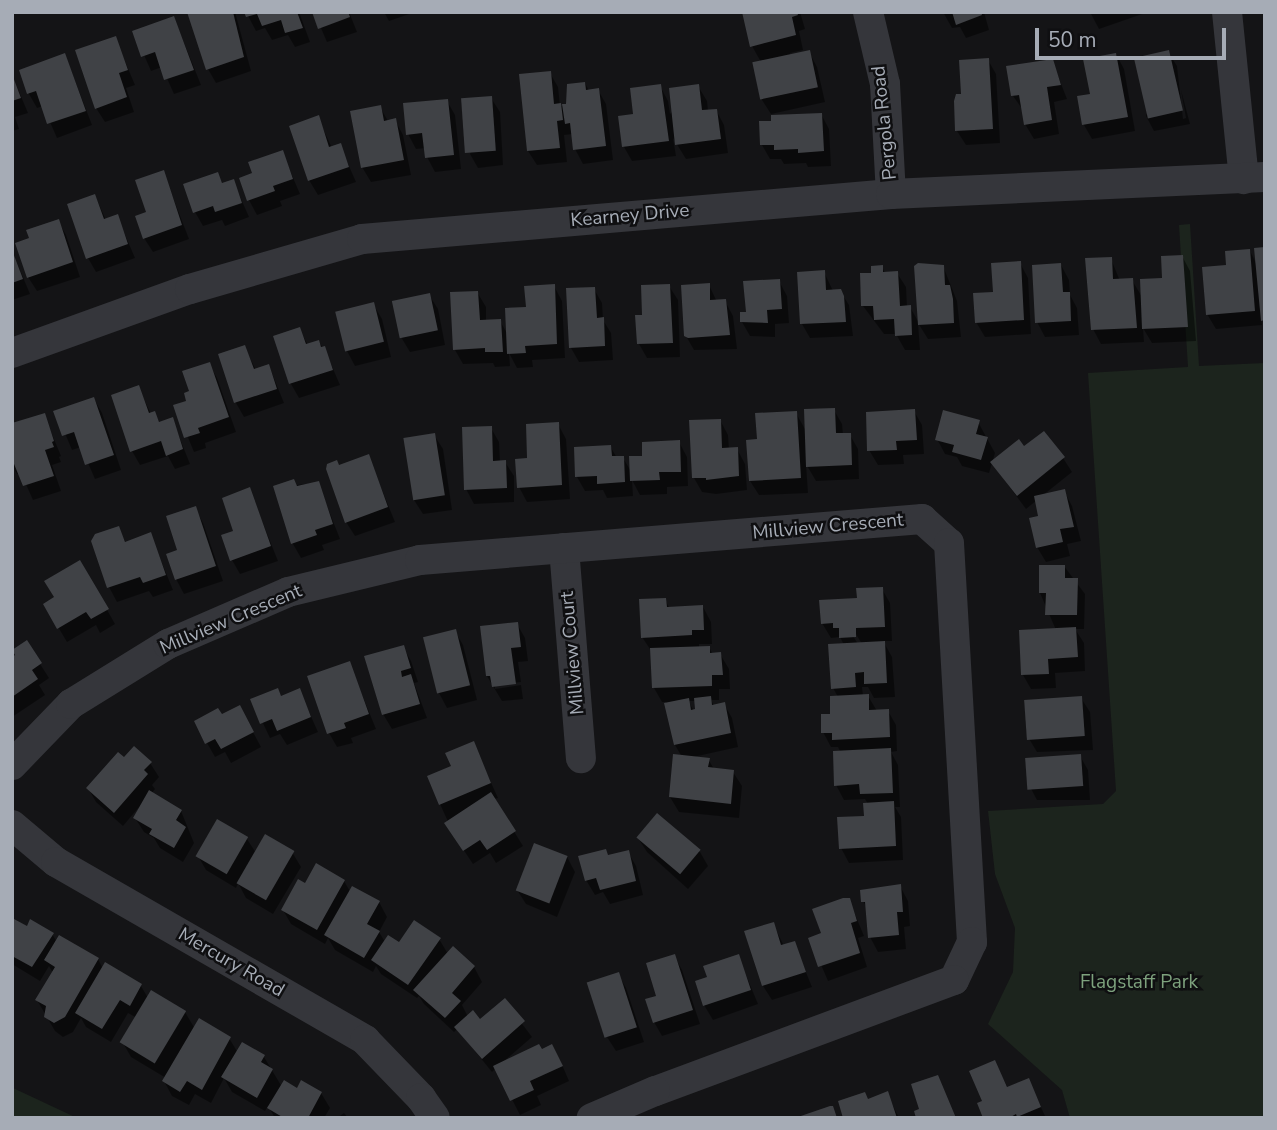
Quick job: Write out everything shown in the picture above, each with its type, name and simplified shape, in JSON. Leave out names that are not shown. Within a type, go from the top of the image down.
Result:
[{"type":"street","name":"Pergola Road","points":[[868,12],[885,84],[891,194]]},
{"type":"street","points":[[1227,12],[1254,178]]},
{"type":"street","name":"Kearney Drive","points":[[12,353],[190,289],[362,239],[891,194],[1254,178]]},
{"type":"street","name":"Millview Crescent","points":[[12,765],[71,704],[167,644],[288,592],[419,560],[922,519],[949,543],[972,921],[972,942],[954,979],[654,1091],[592,1118]]},
{"type":"street","name":"Millview Court","points":[[564,548],[581,758]]},
{"type":"street","name":"Mercury Road","points":[[12,825],[56,862],[365,1040],[421,1098],[435,1118]]},
{"type":"green space","name":"Flagstaff Park","points":[[1190,224],[1199,366],[1265,363],[1265,1118],[1070,1118],[1062,1090],[988,1024],[1013,972],[1015,928],[995,874],[988,811],[1103,804],[1116,791],[1088,373],[1188,367],[1179,225]]},
{"type":"green space","points":[[13,1088],[77,1118],[12,1118]]},
{"type":"building","points":[[187,12],[233,12],[244,57],[206,70]]},
{"type":"building","points":[[244,12],[297,12],[303,28],[285,33],[281,20],[262,26],[257,14],[246,17]]},
{"type":"building","points":[[312,12],[348,12],[350,17],[318,29]]},
{"type":"building","points":[[742,12],[797,12],[798,15],[792,17],[796,35],[750,47]]},
{"type":"building","points":[[952,12],[981,12],[982,15],[956,25]]},
{"type":"building","points":[[174,16],[194,70],[164,80],[155,52],[141,57],[132,31]]},
{"type":"building","points":[[116,36],[128,70],[119,73],[127,97],[95,109],[75,50]]},
{"type":"building","points":[[810,50],[818,87],[760,99],[752,62]]},
{"type":"building","points":[[1169,50],[1183,110],[1148,119],[1134,58]]},
{"type":"building","points":[[65,53],[86,111],[47,124],[36,91],[27,94],[19,70]]},
{"type":"building","points":[[1116,53],[1128,117],[1082,125],[1077,96],[1090,94],[1083,59]]},
{"type":"building","points":[[989,58],[993,129],[955,131],[954,101],[956,94],[961,94],[959,60]]},
{"type":"building","points":[[1053,59],[1061,85],[1047,87],[1052,120],[1024,125],[1019,95],[1011,96],[1006,66]]},
{"type":"building","points":[[551,71],[554,104],[561,103],[563,120],[557,121],[560,148],[527,151],[519,74]]},
{"type":"building","points":[[12,74],[21,98],[12,101]]},
{"type":"building","points":[[585,82],[586,90],[599,88],[606,146],[573,150],[570,123],[565,124],[562,104],[566,104],[567,84]]},
{"type":"building","points":[[661,84],[669,141],[622,147],[618,116],[633,114],[630,88]]},
{"type":"building","points":[[699,84],[702,110],[717,109],[721,139],[675,145],[669,88]]},
{"type":"building","points":[[492,96],[496,151],[465,153],[461,98]]},
{"type":"building","points":[[448,99],[454,155],[425,158],[422,133],[406,135],[403,103]]},
{"type":"building","points":[[381,105],[384,121],[396,118],[404,160],[361,168],[350,111]]},
{"type":"building","points":[[822,113],[824,151],[798,153],[798,149],[774,150],[774,145],[760,145],[759,121],[771,121],[771,115]]},
{"type":"building","points":[[319,115],[329,147],[341,143],[349,167],[308,181],[289,126]]},
{"type":"building","points":[[283,150],[293,179],[273,186],[275,191],[247,201],[239,178],[252,173],[248,162]]},
{"type":"building","points":[[164,170],[182,225],[143,239],[135,216],[146,212],[135,180]]},
{"type":"building","points":[[218,172],[222,183],[234,179],[242,203],[215,212],[213,206],[193,213],[183,184]]},
{"type":"building","points":[[95,194],[104,219],[118,214],[128,244],[86,259],[67,204]]},
{"type":"building","points":[[59,219],[73,262],[27,278],[15,243],[29,238],[26,230]]},
{"type":"building","points":[[1265,247],[1265,320],[1261,321],[1254,248]]},
{"type":"building","points":[[1250,249],[1255,311],[1206,315],[1202,267],[1226,265],[1225,251]]},
{"type":"building","points":[[12,250],[23,279],[12,283]]},
{"type":"building","points":[[1183,255],[1188,327],[1142,329],[1140,279],[1162,278],[1161,256]]},
{"type":"building","points":[[1112,257],[1113,279],[1133,278],[1137,328],[1091,330],[1085,258]]},
{"type":"building","points":[[1021,261],[1024,320],[975,323],[973,293],[993,292],[991,263]]},
{"type":"building","points":[[918,263],[944,265],[945,285],[950,285],[953,299],[954,323],[918,325],[914,266]]},
{"type":"building","points":[[1061,263],[1063,292],[1070,292],[1071,321],[1035,323],[1032,265]]},
{"type":"building","points":[[883,265],[883,272],[898,271],[900,306],[911,305],[912,335],[895,336],[894,319],[874,320],[873,306],[861,306],[860,273],[871,273],[871,266]]},
{"type":"building","points":[[825,270],[826,290],[841,289],[844,296],[846,322],[800,324],[797,272]]},
{"type":"building","points":[[780,279],[782,309],[767,310],[768,323],[740,322],[740,312],[746,312],[743,281]]},
{"type":"building","points":[[710,283],[710,300],[726,299],[730,335],[688,338],[684,336],[681,285]]},
{"type":"building","points":[[555,284],[557,344],[525,346],[526,353],[507,354],[505,308],[526,307],[524,286]]},
{"type":"building","points":[[670,284],[673,343],[637,344],[635,315],[642,315],[641,285]]},
{"type":"building","points":[[595,287],[597,318],[604,317],[605,346],[569,348],[566,288]]},
{"type":"building","points":[[478,291],[480,320],[501,319],[503,352],[485,352],[485,348],[453,350],[450,292]]},
{"type":"building","points":[[430,293],[438,330],[400,338],[392,301]]},
{"type":"building","points":[[374,302],[384,342],[345,351],[335,312]]},
{"type":"building","points":[[300,327],[306,344],[319,340],[321,347],[325,346],[333,370],[289,384],[273,336]]},
{"type":"building","points":[[245,345],[254,369],[269,364],[277,389],[234,403],[218,354]]},
{"type":"building","points":[[210,362],[229,417],[198,428],[200,433],[184,438],[173,405],[186,401],[184,393],[189,391],[182,371]]},
{"type":"building","points":[[139,385],[149,413],[155,411],[159,422],[173,417],[183,449],[166,456],[161,441],[130,452],[111,395]]},
{"type":"building","points":[[94,397],[114,455],[85,465],[74,432],[62,436],[53,411]]},
{"type":"building","points":[[835,408],[836,433],[851,433],[852,465],[806,467],[804,409]]},
{"type":"building","points":[[915,409],[917,440],[896,441],[897,450],[867,451],[866,412]]},
{"type":"building","points":[[943,410],[980,420],[976,434],[988,437],[981,460],[952,452],[954,445],[935,440]]},
{"type":"building","points":[[797,411],[801,478],[749,481],[746,440],[757,439],[755,413]]},
{"type":"building","points":[[45,413],[54,447],[45,450],[54,476],[23,486],[12,459],[12,423]]},
{"type":"building","points":[[721,419],[722,448],[738,447],[739,476],[706,480],[692,478],[689,420]]},
{"type":"building","points":[[559,422],[562,485],[517,488],[515,459],[527,458],[526,424]]},
{"type":"building","points":[[492,426],[493,461],[506,460],[507,488],[464,490],[462,427]]},
{"type":"building","points":[[1044,431],[1065,457],[1017,496],[990,462],[1019,439],[1024,446]]},
{"type":"building","points":[[435,433],[445,495],[413,500],[403,438]]},
{"type":"building","points":[[680,440],[681,472],[659,472],[660,480],[630,481],[629,456],[642,456],[642,442]]},
{"type":"building","points":[[611,445],[612,456],[624,456],[625,482],[597,484],[597,476],[575,477],[574,447]]},
{"type":"building","points":[[369,454],[388,507],[345,523],[326,469],[327,464],[337,460],[339,465]]},
{"type":"building","points":[[294,479],[297,486],[319,481],[333,524],[315,530],[317,535],[291,544],[273,486]]},
{"type":"building","points":[[250,487],[271,546],[230,561],[221,535],[233,531],[222,498]]},
{"type":"building","points":[[1065,489],[1074,527],[1060,529],[1063,542],[1036,548],[1029,518],[1038,516],[1034,496]]},
{"type":"building","points":[[196,506],[216,566],[175,580],[166,554],[177,550],[166,516]]},
{"type":"building","points":[[119,526],[125,542],[151,532],[166,575],[143,583],[140,577],[107,588],[91,541],[95,534]]},
{"type":"building","points":[[80,560],[109,609],[91,619],[86,612],[57,629],[43,604],[54,597],[44,581]]},
{"type":"building","points":[[1039,565],[1065,565],[1065,578],[1078,578],[1077,615],[1045,615],[1046,593],[1039,593]]},
{"type":"building","points":[[883,587],[885,627],[856,628],[856,637],[839,638],[839,628],[833,628],[833,623],[821,624],[819,600],[857,598],[856,588]]},
{"type":"building","points":[[666,598],[667,607],[703,605],[704,630],[692,630],[692,635],[641,638],[639,599]]},
{"type":"building","points":[[518,622],[521,647],[511,648],[516,684],[492,687],[490,676],[486,676],[480,626]]},
{"type":"building","points":[[1076,627],[1078,657],[1048,659],[1049,674],[1021,675],[1019,630]]},
{"type":"building","points":[[456,629],[470,685],[437,694],[423,637]]},
{"type":"building","points":[[27,640],[42,663],[32,670],[38,679],[12,697],[12,657],[15,655],[12,650]]},
{"type":"building","points":[[885,641],[887,683],[864,684],[864,672],[855,673],[856,687],[831,689],[828,644]]},
{"type":"building","points":[[404,645],[411,668],[401,671],[402,677],[411,674],[420,704],[382,715],[364,656]]},
{"type":"building","points":[[710,646],[710,653],[721,652],[723,675],[712,675],[712,686],[652,688],[650,648]]},
{"type":"building","points":[[350,661],[369,714],[344,723],[346,728],[327,734],[307,676]]},
{"type":"building","points":[[278,688],[281,696],[300,688],[311,717],[277,731],[272,719],[260,724],[250,699]]},
{"type":"building","points":[[869,694],[869,710],[889,709],[890,737],[832,740],[832,733],[821,733],[821,714],[830,714],[830,696]]},
{"type":"building","points":[[711,696],[712,705],[725,702],[731,733],[674,745],[664,703],[689,698],[691,710],[695,709],[694,698]]},
{"type":"building","points":[[1082,696],[1085,736],[1027,740],[1024,700]]},
{"type":"building","points":[[240,705],[254,732],[221,749],[215,739],[205,744],[194,721],[218,708],[222,714]]},
{"type":"building","points":[[474,741],[491,783],[439,805],[427,776],[451,766],[445,753]]},
{"type":"building","points":[[134,746],[152,762],[144,770],[148,774],[114,813],[86,788],[118,752],[124,757]]},
{"type":"building","points":[[891,748],[893,793],[860,794],[859,784],[834,786],[833,751]]},
{"type":"building","points":[[673,754],[710,758],[708,767],[734,770],[731,804],[669,797]]},
{"type":"building","points":[[1081,754],[1083,786],[1027,790],[1025,758]]},
{"type":"building","points":[[149,790],[182,810],[176,820],[186,827],[174,848],[149,834],[152,829],[133,818]]},
{"type":"building","points":[[491,792],[516,831],[487,850],[480,840],[463,851],[444,823]]},
{"type":"building","points":[[894,801],[896,846],[839,849],[837,817],[864,816],[863,803]]},
{"type":"building","points":[[657,813],[701,850],[680,874],[636,838]]},
{"type":"building","points":[[217,819],[248,837],[227,874],[195,856]]},
{"type":"building","points":[[265,834],[294,851],[266,900],[236,883]]},
{"type":"building","points":[[534,843],[568,856],[549,904],[516,891]]},
{"type":"building","points":[[606,849],[608,855],[629,850],[636,881],[600,890],[596,878],[585,881],[578,856]]},
{"type":"building","points":[[316,863],[345,880],[317,930],[281,910],[298,879],[305,883]]},
{"type":"building","points":[[901,884],[903,912],[897,912],[899,935],[868,938],[865,902],[861,902],[860,890]]},
{"type":"building","points":[[352,886],[380,901],[367,924],[380,931],[364,958],[324,935]]},
{"type":"building","points":[[850,898],[857,921],[851,923],[860,953],[818,967],[808,938],[821,933],[812,909]]},
{"type":"building","points":[[14,919],[27,926],[30,919],[54,933],[32,967],[12,956]]},
{"type":"building","points":[[414,920],[441,938],[408,985],[371,960],[388,935],[399,942]]},
{"type":"building","points":[[774,922],[781,945],[795,941],[806,972],[762,986],[744,931]]},
{"type":"building","points":[[59,935],[99,958],[65,1017],[54,1023],[44,1017],[46,1006],[35,1000],[55,967],[44,960]]},
{"type":"building","points":[[453,946],[475,966],[452,993],[461,1001],[445,1018],[413,990]]},
{"type":"building","points":[[675,954],[693,1010],[653,1023],[645,999],[656,996],[646,963]]},
{"type":"building","points":[[739,954],[751,990],[703,1006],[695,981],[707,977],[703,966]]},
{"type":"building","points":[[105,962],[142,984],[130,1006],[120,1000],[102,1029],[75,1013]]},
{"type":"building","points":[[619,972],[637,1027],[605,1038],[587,983]]},
{"type":"building","points":[[151,990],[186,1011],[155,1063],[120,1042]]},
{"type":"building","points":[[505,998],[525,1021],[482,1059],[454,1027],[473,1010],[480,1019]]},
{"type":"building","points":[[199,1018],[231,1037],[202,1090],[187,1081],[180,1092],[162,1081]]},
{"type":"building","points":[[242,1042],[265,1055],[261,1062],[273,1069],[257,1098],[221,1077]]},
{"type":"building","points":[[539,1044],[542,1049],[552,1044],[563,1066],[530,1081],[534,1090],[510,1101],[493,1066]]},
{"type":"building","points":[[995,1060],[1007,1087],[1029,1078],[1041,1107],[1017,1117],[1016,1114],[1009,1118],[983,1118],[977,1103],[982,1101],[969,1071]]},
{"type":"building","points":[[938,1075],[956,1118],[916,1118],[914,1111],[919,1109],[911,1084]]},
{"type":"building","points":[[284,1080],[297,1088],[301,1080],[322,1092],[308,1118],[284,1118],[267,1108]]},
{"type":"building","points":[[888,1091],[897,1118],[843,1118],[838,1101],[865,1092],[868,1099]]},
{"type":"building","points":[[833,1106],[837,1118],[795,1118]]}]
